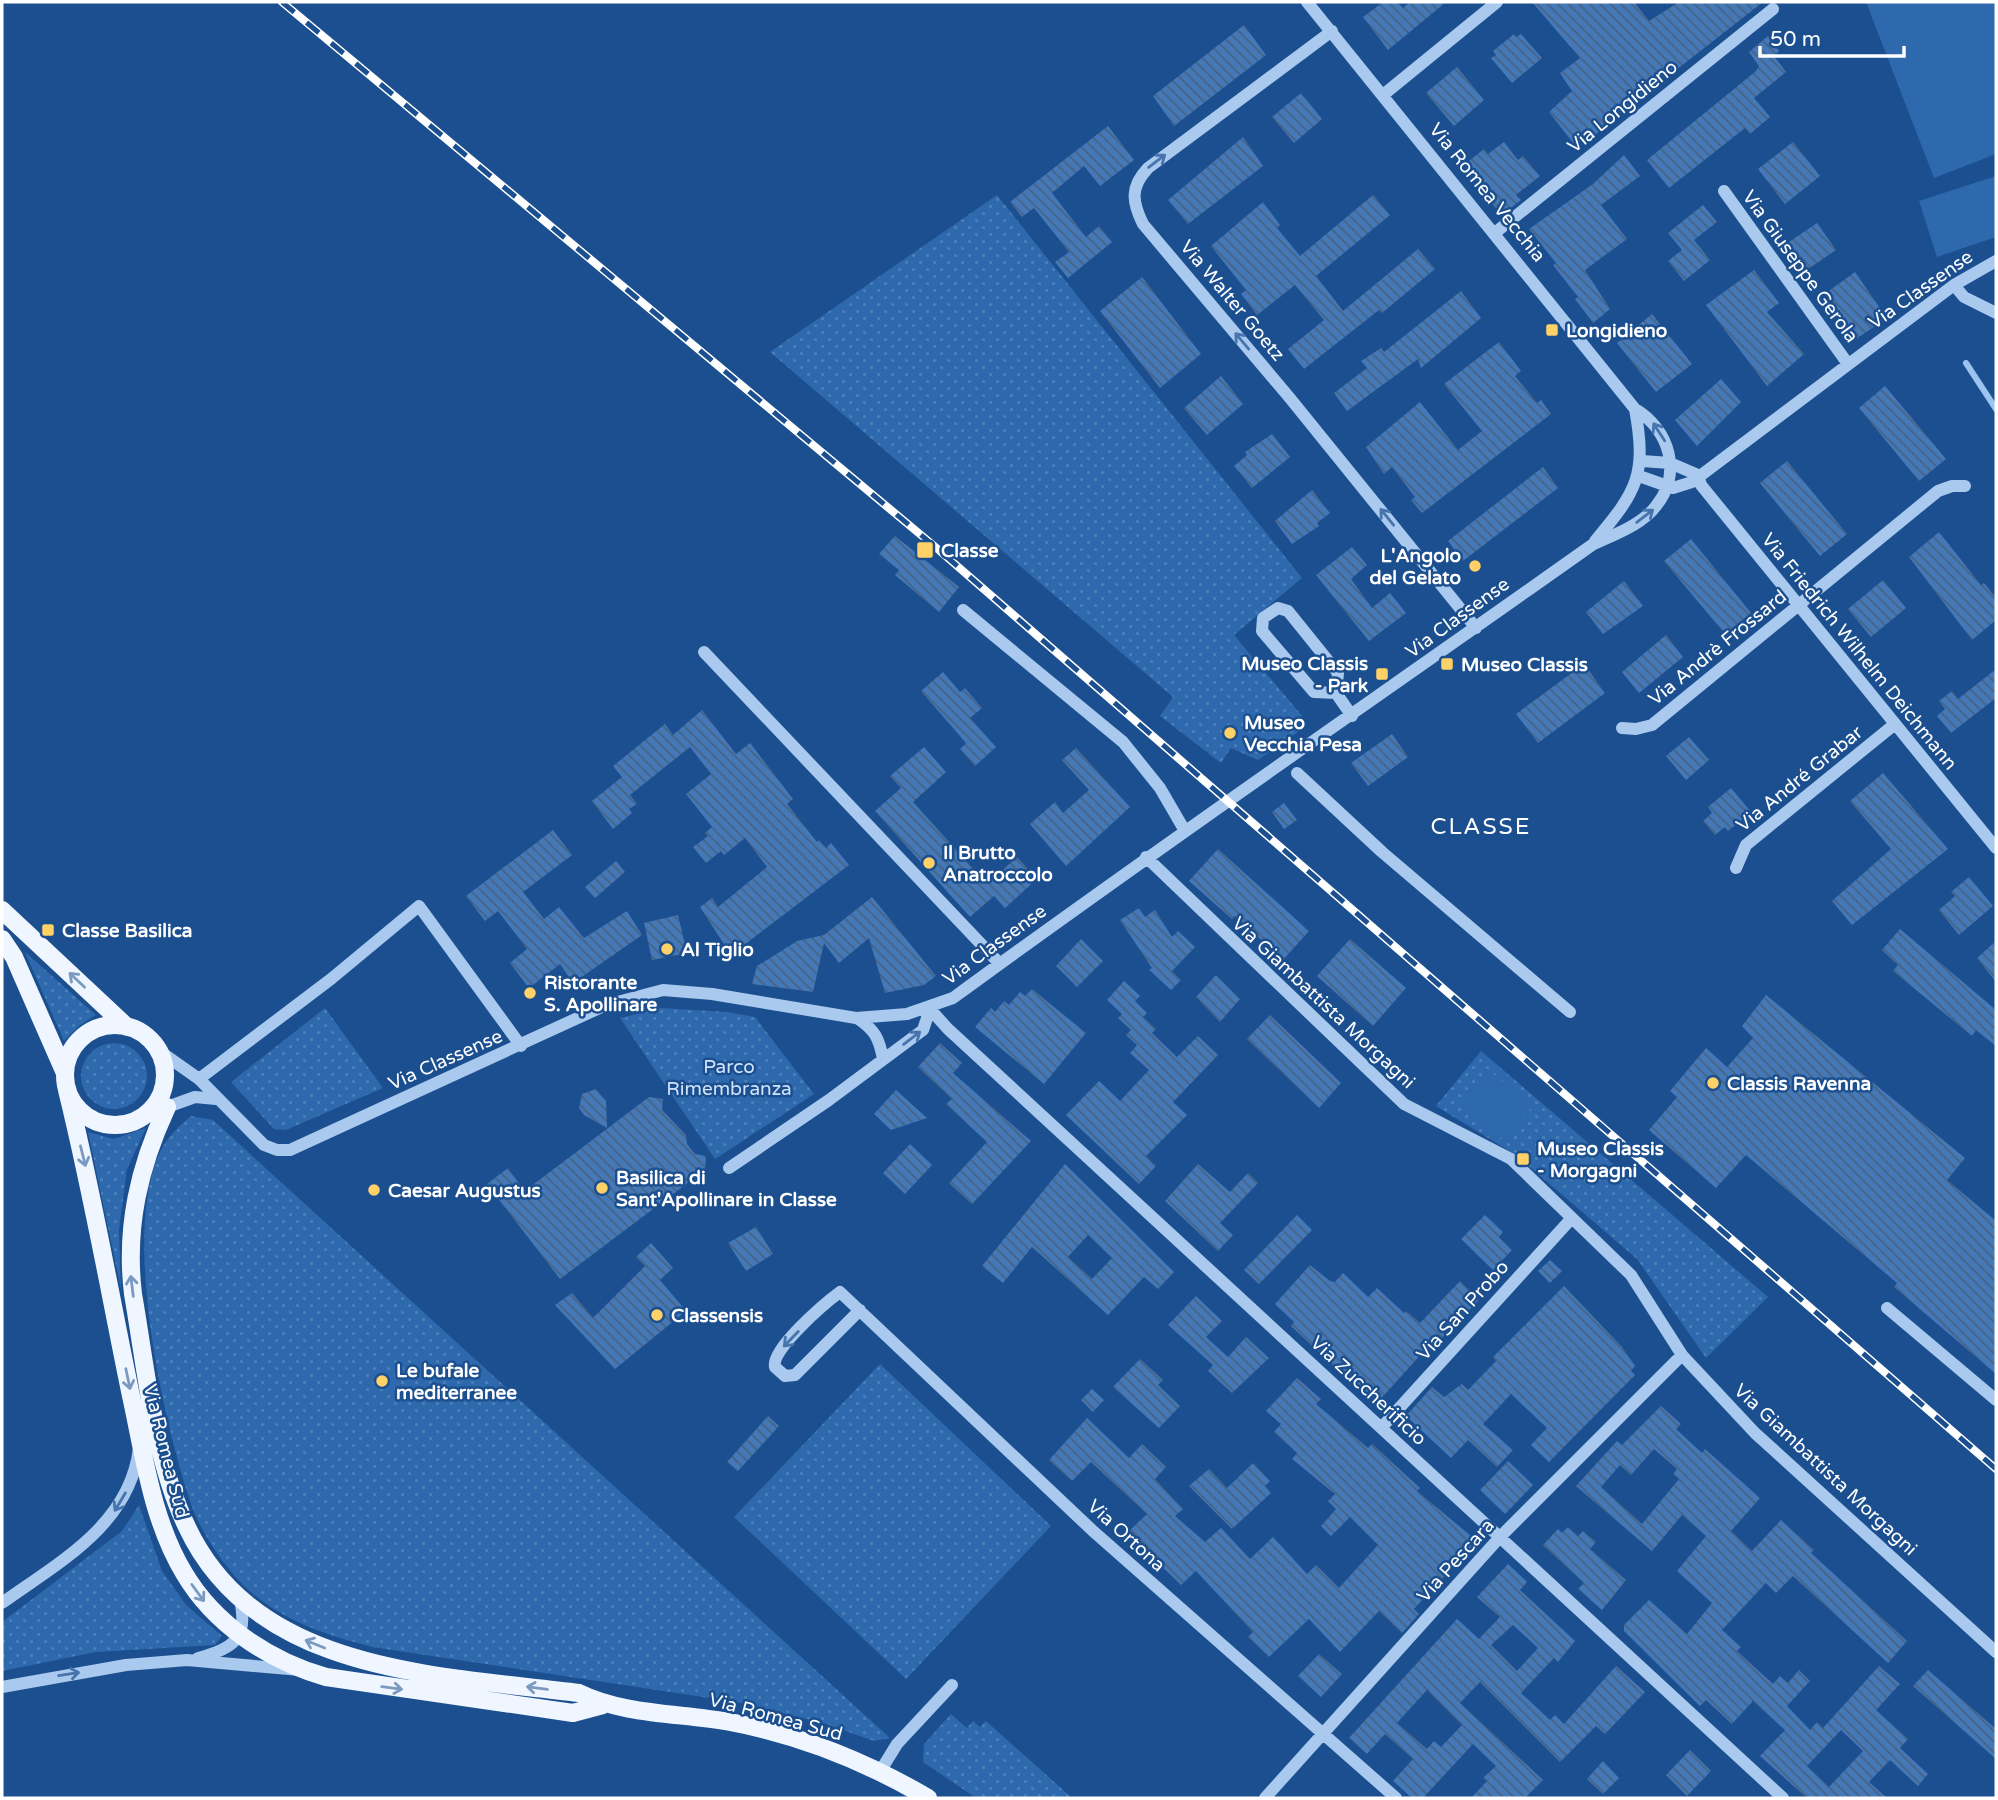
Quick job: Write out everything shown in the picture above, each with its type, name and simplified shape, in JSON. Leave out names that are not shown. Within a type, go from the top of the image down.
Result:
[{"type":"main road","points":[[2,910],[127,1027]]},
{"type":"main road","name":"Via Romea Sud","points":[[2,939],[15,957],[66,1082],[89,1178],[140,1437],[161,1521],[184,1573],[203,1600],[240,1634],[301,1670],[369,1685],[573,1713],[603,1705]]},
{"type":"main road","points":[[113,1025],[127,1027],[139,1032],[158,1050],[164,1078],[162,1105],[143,1116],[114,1125],[98,1122],[85,1115],[74,1104],[66,1082],[67,1059],[85,1035],[113,1025]]},
{"type":"main road","name":"Via Romea Sud","points":[[162,1105],[133,1208],[130,1273],[133,1294],[162,1447],[178,1505],[205,1558],[240,1600],[289,1634],[338,1653],[392,1667],[579,1693],[603,1705],[732,1723],[810,1744],[881,1770],[928,1798]]},
{"type":"street","name":"Via Romea Vecchia","points":[[1307,2],[1496,232],[1635,409],[1649,418],[1663,436],[1670,463]]},
{"type":"street","points":[[1383,95],[1497,2]]},
{"type":"street","name":"Via Longidieno","points":[[1496,232],[1773,9]]},
{"type":"street","name":"Via Walter Goetz","points":[[1332,31],[1147,168],[1135,185],[1134,204],[1143,224],[1289,397],[1476,628]]},
{"type":"street","name":"Via Giuseppe Gerola","points":[[1724,191],[1848,364]]},
{"type":"street","name":"Via Classense","points":[[1667,486],[1681,488],[1954,285],[1996,261]]},
{"type":"street","points":[[1954,285],[1964,297],[1996,313]]},
{"type":"street","points":[[1635,409],[1642,461],[1670,463],[1698,475]]},
{"type":"street","name":"Via Classense","points":[[1592,545],[1623,508],[1639,477],[1642,461]]},
{"type":"street","name":"Via Classense","points":[[158,1050],[199,1079],[216,1100],[264,1145],[277,1150],[289,1150],[606,1005],[663,990],[712,994],[856,1018],[881,1018],[930,1009],[953,998],[1146,857],[1352,716],[1592,545],[1637,522],[1656,507],[1667,486],[1670,463]]},
{"type":"street","name":"Via Friedrich Wilhelm Deichmann","points":[[1698,475],[1701,485],[1996,848]]},
{"type":"street","points":[[1639,477],[1667,486]]},
{"type":"street","name":"Via Andrè Frossard","points":[[1622,727],[1636,729],[1652,725],[1938,491],[1965,486]]},
{"type":"street","points":[[1336,693],[1314,692],[1262,631],[1263,618],[1278,608],[1288,611],[1338,673],[1336,693],[1352,716]]},
{"type":"street","points":[[963,611],[1123,742],[1160,788],[1185,831]]},
{"type":"street","points":[[704,652],[1000,964]]},
{"type":"street","name":"Via André Grabar","points":[[1737,868],[1746,845],[1895,724]]},
{"type":"street","points":[[1297,773],[1382,852],[1570,1012]]},
{"type":"street","name":"Via Giambattista Morgagni","points":[[1146,857],[1404,1104],[1511,1159],[1631,1275],[1682,1355],[1755,1433],[1996,1652]]},
{"type":"street","points":[[199,1079],[331,979],[419,906],[521,1046]]},
{"type":"street","points":[[729,1168],[923,1030],[930,1009]]},
{"type":"street","name":"Via Zuccherificio","points":[[930,1009],[948,1029],[1783,1798]]},
{"type":"street","points":[[856,1018],[873,1028],[883,1059]]},
{"type":"street","points":[[162,1105],[195,1097],[216,1100]]},
{"type":"street","name":"Via San Probo","points":[[1382,1427],[1571,1219]]},
{"type":"street","name":"Via Ortona","points":[[860,1310],[800,1370],[790,1376],[779,1373],[774,1364],[776,1353],[840,1292],[860,1310],[1089,1536],[1324,1733],[1396,1798]]},
{"type":"street","points":[[1887,1308],[1996,1400]]},
{"type":"street","name":"Via Pescara","points":[[1265,1798],[1500,1537],[1682,1355]]},
{"type":"street","points":[[2,1603],[81,1545],[110,1518],[125,1494],[137,1462],[140,1437]]},
{"type":"street","points":[[187,1660],[221,1652],[240,1634],[244,1619],[240,1600]]},
{"type":"street","points":[[2,1687],[126,1664],[187,1660],[301,1670]]},
{"type":"street","points":[[881,1770],[897,1744],[952,1685]]},
{"type":"green space","points":[[1866,2],[1996,2],[1996,154],[1934,178]]},
{"type":"green space","points":[[1996,176],[1996,237],[1937,257],[1919,201]]},
{"type":"green space","points":[[997,195],[1302,578],[1234,635],[1303,717],[1305,727],[1258,760],[1231,748],[1221,763],[1160,716],[1173,697],[770,352]]},
{"type":"green space","points":[[25,952],[96,1015],[80,1025],[64,1041]]},
{"type":"green space","points":[[325,1008],[383,1088],[286,1130],[274,1129],[231,1082]]},
{"type":"green space","name":"Parco Rimembranza","points":[[661,1008],[727,1012],[755,1017],[814,1094],[715,1159],[620,1018]]},
{"type":"green space","points":[[107,1043],[121,1043],[133,1048],[142,1057],[147,1076],[145,1089],[138,1100],[121,1109],[107,1109],[95,1104],[86,1095],[81,1083],[81,1069],[86,1057],[95,1048]]},
{"type":"green space","points":[[1481,1051],[1768,1297],[1706,1358],[1637,1259],[1516,1155],[1436,1106]]},
{"type":"green space","points":[[1488,1069],[1532,1107],[1504,1140],[1460,1102]]},
{"type":"green space","points":[[191,1116],[213,1120],[890,1738],[874,1741],[823,1723],[736,1702],[372,1647],[296,1621],[247,1589],[214,1549],[193,1510],[169,1425],[151,1334],[144,1243],[147,1202],[160,1151],[173,1133]]},
{"type":"green space","points":[[146,1128],[127,1169],[119,1230],[121,1289],[88,1132],[114,1139]]},
{"type":"green space","points":[[880,1364],[1051,1526],[906,1679],[734,1517]]},
{"type":"green space","points":[[139,1505],[162,1571],[186,1605],[222,1636],[215,1645],[96,1652],[2,1671],[2,1622],[122,1531]]},
{"type":"green space","points":[[951,1714],[967,1728],[973,1721],[980,1727],[986,1721],[1072,1798],[976,1798],[923,1762],[924,1744]]},
{"type":"building","points":[[1383,2],[1397,2],[1403,8],[1410,2],[1446,2],[1388,50],[1363,17]]},
{"type":"building","points":[[1532,2],[1634,2],[1649,21],[1679,2],[1763,2],[1657,85],[1659,87],[1577,148],[1549,112],[1572,91],[1560,73],[1580,58]]},
{"type":"building","points":[[1244,25],[1266,55],[1174,126],[1153,96]]},
{"type":"building","points":[[1514,34],[1516,37],[1521,34],[1542,58],[1512,83],[1491,58],[1496,55],[1493,51]]},
{"type":"building","points":[[1768,36],[1779,51],[1774,56],[1786,72],[1754,98],[1770,117],[1750,134],[1745,128],[1669,188],[1647,160],[1756,71],[1759,66],[1749,52]]},
{"type":"building","points":[[1457,67],[1484,100],[1454,126],[1426,93]]},
{"type":"building","points":[[1301,93],[1322,119],[1294,143],[1272,117]]},
{"type":"building","points":[[1108,126],[1134,160],[1100,186],[1084,166],[1052,193],[1086,237],[1099,226],[1112,242],[1068,278],[1055,262],[1069,252],[1034,208],[1022,217],[1010,202]]},
{"type":"building","points":[[1243,137],[1263,166],[1188,224],[1168,200]]},
{"type":"building","points":[[1504,142],[1518,160],[1523,156],[1540,176],[1516,195],[1521,200],[1502,215],[1487,198],[1491,195],[1465,164],[1484,149],[1488,154]]},
{"type":"building","points":[[1793,142],[1820,176],[1785,204],[1758,169]]},
{"type":"building","points":[[1624,155],[1640,176],[1601,205],[1627,239],[1585,270],[1610,309],[1593,323],[1575,299],[1578,297],[1553,265],[1556,263],[1529,229],[1593,184]]},
{"type":"building","points":[[1373,195],[1390,215],[1316,276],[1343,311],[1418,249],[1435,269],[1382,313],[1379,310],[1304,369],[1288,349],[1324,320],[1295,285],[1257,315],[1241,294],[1246,290],[1211,246],[1263,202],[1280,225],[1277,228],[1300,256]]},
{"type":"building","points":[[1703,205],[1717,222],[1694,240],[1710,260],[1684,281],[1668,261],[1682,250],[1668,233]]},
{"type":"building","points":[[1817,223],[1836,250],[1808,269],[1789,242]]},
{"type":"building","points":[[1754,270],[1779,303],[1767,312],[1804,354],[1767,386],[1706,305]]},
{"type":"building","points":[[1855,272],[1887,318],[1853,341],[1842,325],[1846,322],[1826,293]]},
{"type":"building","points":[[1142,277],[1201,354],[1160,388],[1100,311]]},
{"type":"building","points":[[1461,291],[1481,318],[1421,368],[1418,359],[1347,411],[1334,393],[1367,368],[1361,361],[1381,348],[1384,352]]},
{"type":"building","points":[[1652,314],[1692,364],[1656,392],[1617,343]]},
{"type":"building","points":[[1499,342],[1521,371],[1515,376],[1537,403],[1541,400],[1551,414],[1422,513],[1411,500],[1415,497],[1392,467],[1384,474],[1366,447],[1420,402],[1458,450],[1482,431],[1444,384]]},
{"type":"building","points":[[1221,376],[1243,404],[1207,435],[1184,408]]},
{"type":"building","points":[[1721,379],[1741,402],[1697,446],[1675,420]]},
{"type":"building","points":[[1885,386],[1946,459],[1919,481],[1859,408]]},
{"type":"building","points":[[1272,434],[1290,457],[1252,488],[1234,466],[1247,455],[1245,452]]},
{"type":"building","points":[[1787,461],[1847,534],[1820,556],[1760,483]]},
{"type":"building","points":[[1543,467],[1558,488],[1463,561],[1448,541]]},
{"type":"building","points":[[1312,490],[1330,513],[1317,523],[1319,526],[1292,544],[1275,521]]},
{"type":"building","points":[[1939,532],[1981,585],[1984,583],[1996,598],[1996,620],[1972,640],[1909,557]]},
{"type":"building","points":[[895,536],[959,587],[939,612],[895,575],[899,570],[879,554]]},
{"type":"building","points":[[1691,539],[1751,613],[1725,634],[1664,561]]},
{"type":"building","points":[[1352,547],[1367,565],[1351,579],[1372,608],[1390,593],[1406,613],[1369,641],[1316,575]]},
{"type":"building","points":[[1883,580],[1906,608],[1871,637],[1848,609]]},
{"type":"building","points":[[1624,581],[1643,606],[1603,634],[1586,612]]},
{"type":"building","points":[[1666,635],[1683,657],[1639,693],[1622,672]]},
{"type":"building","points":[[1584,664],[1605,693],[1538,743],[1516,714]]},
{"type":"building","points":[[1996,669],[1996,698],[1951,733],[1937,716],[1945,709],[1939,701],[1952,691],[1958,699]]},
{"type":"building","points":[[943,672],[960,692],[965,688],[982,708],[970,718],[996,747],[975,766],[960,749],[966,743],[921,691]]},
{"type":"building","points":[[702,710],[736,754],[750,743],[793,799],[787,804],[817,842],[819,840],[826,848],[831,843],[849,865],[731,955],[700,907],[712,898],[718,907],[767,867],[745,838],[724,855],[721,851],[706,863],[693,847],[708,836],[705,833],[712,827],[686,794],[711,774],[690,747],[630,795],[637,804],[629,809],[632,813],[613,829],[592,801],[622,777],[613,766],[665,724],[673,735]]},
{"type":"building","points":[[1392,734],[1408,757],[1368,786],[1351,763]]},
{"type":"building","points":[[1689,737],[1709,760],[1686,780],[1666,756]]},
{"type":"building","points":[[924,747],[946,772],[913,802],[987,884],[1017,857],[1037,879],[1005,908],[994,896],[970,917],[875,811],[901,788],[890,776]]},
{"type":"building","points":[[1076,748],[1130,807],[1066,866],[1030,824],[1055,802],[1063,813],[1089,790],[1062,760]]},
{"type":"building","points":[[1883,773],[1948,849],[1852,925],[1832,901],[1891,849],[1850,801]]},
{"type":"building","points":[[1731,788],[1751,812],[1728,831],[1725,827],[1715,835],[1703,821],[1712,813],[1708,807]]},
{"type":"building","points":[[1284,803],[1297,820],[1284,829],[1272,812]]},
{"type":"building","points":[[553,830],[572,855],[523,892],[544,919],[559,907],[584,938],[627,911],[642,935],[573,983],[560,964],[529,988],[510,963],[527,949],[498,911],[485,921],[466,896]]},
{"type":"building","points":[[1218,849],[1309,931],[1283,960],[1235,916],[1232,919],[1189,881]]},
{"type":"building","points":[[616,861],[625,872],[595,898],[585,887]]},
{"type":"building","points":[[1969,877],[1993,906],[1959,935],[1939,910],[1955,896],[1951,892]]},
{"type":"building","points":[[872,897],[936,976],[924,985],[885,993],[869,938],[839,963],[824,943],[813,992],[752,984],[757,966],[797,941],[824,935]]},
{"type":"building","points":[[1139,908],[1145,917],[1155,910],[1172,937],[1178,931],[1195,947],[1172,971],[1181,980],[1171,990],[1149,970],[1152,968],[1120,920]]},
{"type":"building","points":[[678,915],[687,953],[652,960],[644,923]]},
{"type":"building","points":[[1900,929],[1996,1010],[1996,1046],[1976,1030],[1972,1036],[1893,971],[1898,965],[1882,950]]},
{"type":"building","points":[[1081,939],[1103,961],[1077,987],[1056,966]]},
{"type":"building","points":[[1350,939],[1406,988],[1373,1026],[1317,976]]},
{"type":"building","points":[[1996,941],[1996,982],[1977,958]]},
{"type":"building","points":[[1216,975],[1240,999],[1220,1022],[1196,997]]},
{"type":"building","points":[[1124,981],[1140,996],[1135,1001],[1147,1013],[1143,1017],[1156,1029],[1152,1033],[1177,1057],[1198,1036],[1218,1055],[1173,1102],[1187,1115],[1146,1156],[1156,1166],[1139,1184],[1066,1115],[1099,1081],[1120,1101],[1149,1070],[1130,1053],[1137,1045],[1126,1035],[1131,1030],[1118,1018],[1122,1014],[1107,1000]]},
{"type":"building","points":[[1032,989],[1086,1033],[1044,1084],[975,1027],[991,1008],[995,1012],[1004,1001],[1009,1005],[1020,992],[1025,996]]},
{"type":"building","points":[[1766,995],[1965,1158],[1947,1180],[1996,1221],[1996,1374],[1894,1287],[1897,1283],[1746,1155],[1716,1188],[1649,1130],[1677,1097],[1670,1091],[1706,1048],[1727,1067],[1753,1038],[1742,1026]]},
{"type":"building","points":[[1270,1015],[1341,1083],[1319,1108],[1247,1039]]},
{"type":"building","points":[[940,1043],[962,1063],[953,1073],[1031,1141],[972,1204],[949,1183],[987,1142],[946,1104],[952,1099],[918,1067]]},
{"type":"building","points":[[596,1089],[606,1101],[607,1128],[584,1115],[579,1108],[582,1094]]},
{"type":"building","points":[[896,1090],[927,1118],[891,1130],[874,1114]]},
{"type":"building","name":"Basilica di Sant'Apollinare in Classe","points":[[649,1097],[663,1099],[662,1110],[686,1135],[687,1144],[695,1154],[706,1156],[705,1170],[560,1279],[487,1184],[508,1168],[523,1189],[528,1185],[530,1187]]},
{"type":"building","points":[[910,1144],[932,1165],[905,1194],[883,1173]]},
{"type":"building","points":[[1065,1164],[1174,1272],[1158,1289],[1144,1277],[1108,1315],[1032,1247],[1003,1283],[982,1266]],"holes":[[[1088,1235],[1112,1258],[1092,1279],[1068,1257]]]},
{"type":"building","points":[[1198,1164],[1230,1192],[1248,1173],[1258,1183],[1220,1223],[1233,1235],[1218,1251],[1165,1201]]},
{"type":"building","points":[[1297,1215],[1312,1230],[1259,1284],[1244,1270]]},
{"type":"building","points":[[1485,1215],[1503,1232],[1499,1237],[1512,1250],[1493,1270],[1461,1239]]},
{"type":"building","points":[[756,1227],[773,1254],[746,1271],[728,1243]]},
{"type":"building","name":"Classensis","points":[[651,1243],[673,1268],[660,1280],[686,1311],[615,1369],[555,1305],[572,1293],[593,1318],[645,1266],[636,1257]]},
{"type":"building","points":[[1550,1260],[1562,1271],[1550,1283],[1538,1271]]},
{"type":"building","points":[[1310,1265],[1330,1281],[1335,1282],[1343,1273],[1368,1297],[1377,1288],[1404,1313],[1406,1311],[1420,1323],[1460,1281],[1479,1300],[1427,1353],[1424,1351],[1377,1403],[1291,1326],[1294,1322],[1275,1304]]},
{"type":"building","points":[[1564,1286],[1622,1347],[1635,1366],[1631,1371],[1635,1375],[1549,1462],[1531,1445],[1547,1428],[1511,1394],[1483,1424],[1513,1450],[1497,1467],[1468,1440],[1451,1458],[1406,1416],[1432,1387],[1444,1397],[1462,1384],[1468,1390],[1496,1361],[1493,1357]]},
{"type":"building","points":[[1196,1296],[1222,1321],[1206,1337],[1228,1357],[1246,1337],[1269,1358],[1232,1393],[1208,1371],[1213,1365],[1168,1325]]},
{"type":"building","points":[[1140,1359],[1163,1380],[1158,1385],[1180,1406],[1159,1428],[1113,1387]]},
{"type":"building","points":[[1297,1378],[1321,1399],[1316,1404],[1368,1448],[1372,1444],[1420,1488],[1417,1491],[1477,1541],[1414,1609],[1419,1614],[1402,1633],[1379,1611],[1340,1652],[1309,1619],[1269,1657],[1248,1637],[1253,1632],[1196,1571],[1181,1585],[1151,1556],[1129,1531],[1147,1514],[1091,1462],[1072,1481],[1049,1460],[1087,1418],[1129,1458],[1142,1444],[1166,1467],[1155,1479],[1183,1509],[1175,1516],[1205,1542],[1221,1528],[1250,1559],[1273,1537],[1307,1574],[1316,1565],[1339,1588],[1378,1545],[1350,1517],[1331,1536],[1321,1526],[1336,1509],[1328,1501],[1335,1494],[1292,1459],[1297,1453],[1274,1432],[1281,1424],[1266,1411]]},
{"type":"building","points":[[1092,1389],[1104,1400],[1093,1412],[1081,1400]]},
{"type":"building","points":[[1661,1406],[1681,1424],[1676,1429],[1702,1453],[1705,1449],[1760,1498],[1731,1531],[1752,1551],[1781,1520],[1814,1550],[1811,1553],[1907,1641],[1888,1663],[1793,1576],[1776,1593],[1766,1583],[1722,1630],[1741,1647],[1737,1651],[1773,1684],[1780,1676],[1788,1683],[1799,1670],[1810,1681],[1787,1706],[1810,1730],[1817,1722],[1823,1728],[1879,1666],[1900,1684],[1876,1710],[1908,1739],[1900,1748],[1928,1774],[1918,1786],[1890,1760],[1869,1782],[1887,1798],[1807,1798],[1760,1756],[1785,1730],[1753,1701],[1732,1724],[1706,1700],[1700,1706],[1624,1631],[1624,1625],[1649,1600],[1687,1634],[1712,1603],[1677,1571],[1706,1536],[1682,1515],[1652,1551],[1576,1486],[1617,1441],[1622,1445]],"holes":[[[1654,1449],[1677,1469],[1673,1474],[1679,1479],[1642,1524],[1601,1487],[1620,1465],[1631,1475]],[[1841,1730],[1863,1751],[1829,1787],[1807,1766]]]},
{"type":"building","points":[[768,1416],[779,1426],[738,1471],[727,1462]]},
{"type":"building","points":[[1508,1461],[1533,1485],[1505,1514],[1480,1490]]},
{"type":"building","points":[[1253,1463],[1270,1481],[1265,1486],[1271,1493],[1232,1529],[1189,1486],[1209,1469],[1227,1488]]},
{"type":"building","points":[[1568,1527],[1578,1536],[1583,1531],[1596,1542],[1590,1549],[1626,1580],[1602,1610],[1578,1589],[1584,1583],[1543,1545],[1558,1529],[1562,1533]]},
{"type":"building","points":[[1508,1564],[1527,1582],[1520,1590],[1575,1641],[1558,1662],[1554,1658],[1521,1693],[1550,1720],[1555,1715],[1564,1724],[1616,1666],[1645,1692],[1605,1734],[1596,1726],[1560,1762],[1480,1682],[1460,1703],[1543,1780],[1525,1798],[1471,1798],[1487,1781],[1483,1778],[1496,1766],[1473,1744],[1423,1798],[1412,1798],[1393,1781],[1413,1759],[1385,1734],[1367,1754],[1349,1738],[1457,1619],[1479,1639],[1500,1617],[1477,1597]],"holes":[[[1513,1625],[1538,1648],[1517,1671],[1491,1645]],[[1427,1690],[1462,1725],[1441,1747],[1434,1741],[1427,1749],[1397,1723]]]},
{"type":"building","points":[[1319,1654],[1342,1674],[1321,1697],[1298,1676]]},
{"type":"building","points":[[1928,1670],[1996,1729],[1996,1759],[1913,1686]]},
{"type":"building","points":[[1690,1750],[1711,1771],[1687,1796],[1666,1775]]},
{"type":"building","points":[[1603,1761],[1619,1778],[1603,1794],[1587,1779]]},
{"type":"waterway","points":[[1966,363],[1996,409]]},
{"type":"railway","points":[[282,2],[933,545],[1996,1469]]},
{"type":"place","name":"Longidieno","points":[[1552,330]]},
{"type":"place","name":"Classe","points":[[925,550]]},
{"type":"place","name":"L'Angolo del Gelato","points":[[1475,566]]},
{"type":"place","name":"Museo Classis","points":[[1447,664]]},
{"type":"place","name":"Museo Classis - Park","points":[[1382,674]]},
{"type":"place","name":"Museo Vecchia Pesa","points":[[1230,733]]},
{"type":"place","name":"Il Brutto Anatroccolo","points":[[929,863]]},
{"type":"place","name":"Classe Basilica","points":[[48,930]]},
{"type":"place","name":"Al Tiglio","points":[[667,949]]},
{"type":"place","name":"Ristorante S. Apollinare","points":[[530,993]]},
{"type":"place","name":"Classis Ravenna","points":[[1713,1083]]},
{"type":"place","name":"Museo Classis - Morgagni","points":[[1523,1159]]},
{"type":"place","name":"Basilica di Sant'Apollinare in Classe","points":[[602,1188]]},
{"type":"place","name":"Caesar Augustus","points":[[374,1190]]},
{"type":"place","name":"Classensis","points":[[657,1315]]},
{"type":"place","name":"Le bufale mediterranee","points":[[382,1381]]},
{"type":"district","name":"CLASSE","points":[[1481,826]]}]
